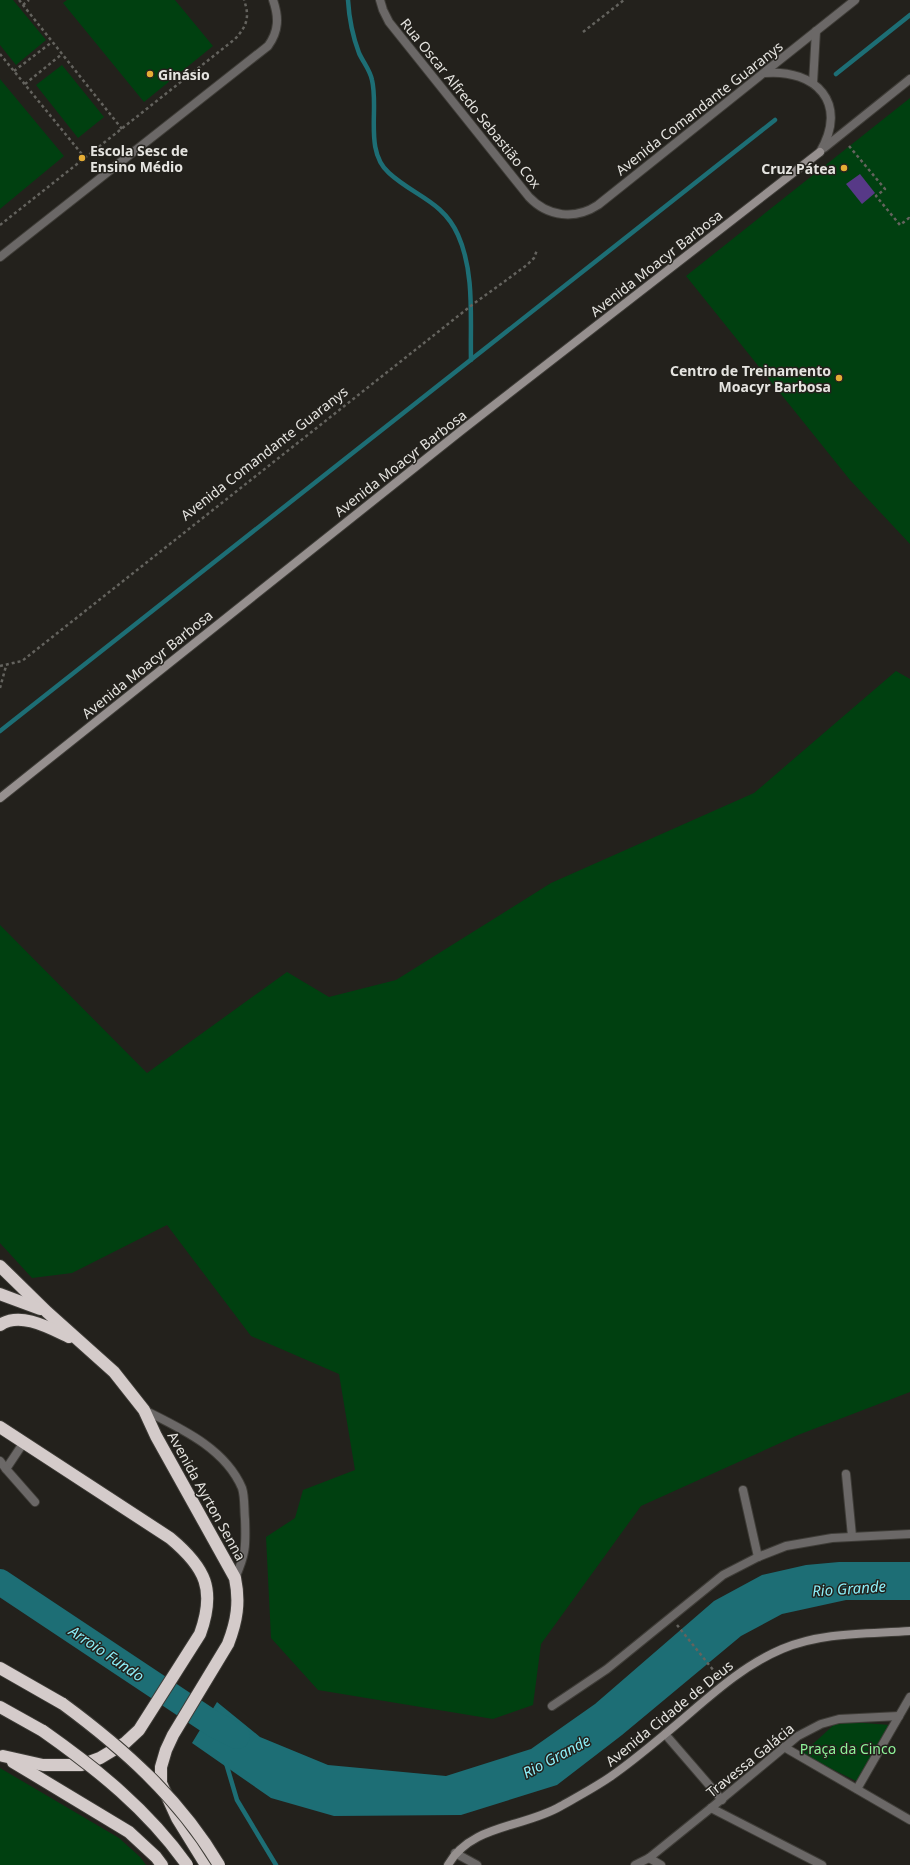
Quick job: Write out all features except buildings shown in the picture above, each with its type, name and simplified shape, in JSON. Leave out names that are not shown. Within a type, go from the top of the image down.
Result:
[{"type":"highway","name":"Avenida Ayrton Senna","points":[[0,1266],[47,1312],[114,1372],[144,1410],[235,1578],[238,1594],[238,1611],[234,1629],[228,1644],[173,1734],[166,1750],[161,1768],[161,1783],[177,1818],[206,1865]]},
{"type":"highway","points":[[0,1294],[33,1305],[47,1312]]},
{"type":"highway","points":[[0,1325],[6,1320],[20,1320],[38,1324],[80,1341]]},
{"type":"highway","points":[[0,1427],[170,1538],[192,1559],[201,1573],[208,1592],[206,1617],[200,1634],[139,1730],[125,1743],[100,1758],[81,1765],[43,1765],[2,1755]]},
{"type":"highway","points":[[0,1668],[63,1704],[115,1744],[138,1764],[190,1822],[219,1865]]},
{"type":"highway","points":[[0,1707],[43,1731],[113,1783],[171,1842],[187,1865]]},
{"type":"highway","points":[[2,1755],[129,1832],[156,1857],[162,1865]]},
{"type":"street","points":[[0,257],[268,46],[277,30],[278,14],[273,0]]},
{"type":"street","name":"Rua Oscar Alfredo Sebastião Cox","points":[[380,0],[382,10],[389,22],[536,205],[553,213],[570,215],[585,212],[598,205]]},
{"type":"street","name":"Avenida Comandante Guaranys","points":[[598,205],[765,73],[854,0]]},
{"type":"street","points":[[765,73],[792,74],[813,83],[816,31]]},
{"type":"street","name":"Avenida Moacyr Barbosa","points":[[0,798],[456,435],[820,152],[910,79]]},
{"type":"street","name":"Avenida Moacyr Barbosa","points":[[813,83],[826,98],[831,116],[829,134],[820,152]]},
{"type":"street","points":[[144,1410],[186,1431],[206,1446],[233,1472],[243,1490],[246,1539],[244,1557],[235,1578]]},
{"type":"street","points":[[6,1470],[24,1442]]},
{"type":"street","points":[[0,1461],[6,1470],[36,1502]]},
{"type":"street","points":[[846,1474],[852,1536]]},
{"type":"street","points":[[743,1490],[758,1557]]},
{"type":"street","points":[[552,1706],[607,1669],[723,1575],[758,1557],[786,1546],[832,1538],[910,1534]]},
{"type":"street","name":"Avenida Cidade de Deus","points":[[455,1853],[464,1845],[481,1835],[558,1808],[610,1777],[665,1734],[737,1674],[765,1656],[784,1648],[828,1636],[910,1632]]},
{"type":"street","points":[[857,1789],[910,1697]]},
{"type":"street","name":"Travessa Galácia","points":[[635,1865],[649,1858],[722,1800],[798,1736],[821,1724],[839,1719],[899,1716]]},
{"type":"street","points":[[665,1734],[722,1800]]},
{"type":"street","points":[[784,1747],[910,1820]]},
{"type":"street","points":[[711,1808],[822,1865]]},
{"type":"street","points":[[448,1865],[455,1853],[477,1865]]},
{"type":"street","points":[[649,1858],[661,1865]]},
{"type":"path","points":[[19,0],[122,129]]},
{"type":"path","points":[[23,5],[29,0]]},
{"type":"path","points":[[0,225],[235,39],[243,30],[248,21],[248,10],[244,0]]},
{"type":"path","points":[[583,32],[624,0]]},
{"type":"path","points":[[14,71],[52,42]]},
{"type":"path","points":[[0,54],[85,158]]},
{"type":"path","points":[[25,84],[62,54]]},
{"type":"path","points":[[850,146],[884,189],[876,196],[900,225],[909,218],[910,220]]},
{"type":"path","name":"Avenida Comandante Guaranys","points":[[0,666],[6,666],[22,661],[472,305],[527,265],[534,258],[537,250]]},
{"type":"path","points":[[0,688],[6,666]]},
{"type":"path","points":[[671,1617],[725,1684]]},
{"type":"green space","points":[[0,0],[13,0],[46,40],[16,65],[0,45]]},
{"type":"green space","name":"Ginásio","points":[[67,0],[175,0],[213,46],[144,102],[63,3]]},
{"type":"green space","points":[[62,65],[104,117],[78,138],[36,85]]},
{"type":"green space","points":[[0,79],[64,156],[0,209]]},
{"type":"green space","name":"Centro de Treinamento Moacyr Barbosa","points":[[910,98],[910,544],[850,480],[686,276]]},
{"type":"green space","points":[[896,671],[910,679],[910,1392],[798,1435],[641,1506],[541,1644],[533,1705],[493,1719],[318,1690],[271,1638],[266,1537],[295,1518],[303,1490],[355,1470],[339,1374],[251,1336],[167,1225],[72,1273],[32,1278],[0,1243],[0,925],[147,1073],[287,972],[329,997],[396,980],[551,883],[754,793]]},
{"type":"green space","name":"Praça da Cinco","points":[[838,1721],[890,1725],[858,1782],[802,1754]]},
{"type":"green space","points":[[0,1768],[119,1838],[140,1857],[146,1865],[0,1865]]},
{"type":"water","name":"Rio Grande","points":[[839,1562],[910,1562],[910,1600],[846,1600],[782,1614],[741,1636],[622,1735],[557,1785],[461,1815],[334,1816],[271,1798],[192,1743],[217,1702],[260,1737],[328,1765],[446,1776],[531,1749],[595,1704],[714,1601],[762,1575],[806,1565]]},
{"type":"waterway","points":[[348,0],[350,20],[355,40],[359,53],[372,80],[374,91],[374,142],[381,164],[399,181],[427,200],[444,214],[458,235],[467,265],[469,280],[471,360]]},
{"type":"waterway","points":[[836,74],[910,15]]},
{"type":"waterway","points":[[0,731],[775,120]]},
{"type":"waterway","name":"Arroio Fundo","points":[[0,1582],[215,1725],[237,1736]]},
{"type":"waterway","points":[[226,1763],[237,1800],[276,1865]]},
{"type":"place","name":"Ginásio","points":[[150,74]]},
{"type":"place","name":"Escola Sesc de Ensino Médio","points":[[82,158]]},
{"type":"place","name":"Cruz Pátea","points":[[844,168]]},
{"type":"place","name":"Centro de Treinamento Moacyr Barbosa","points":[[839,378]]}]
